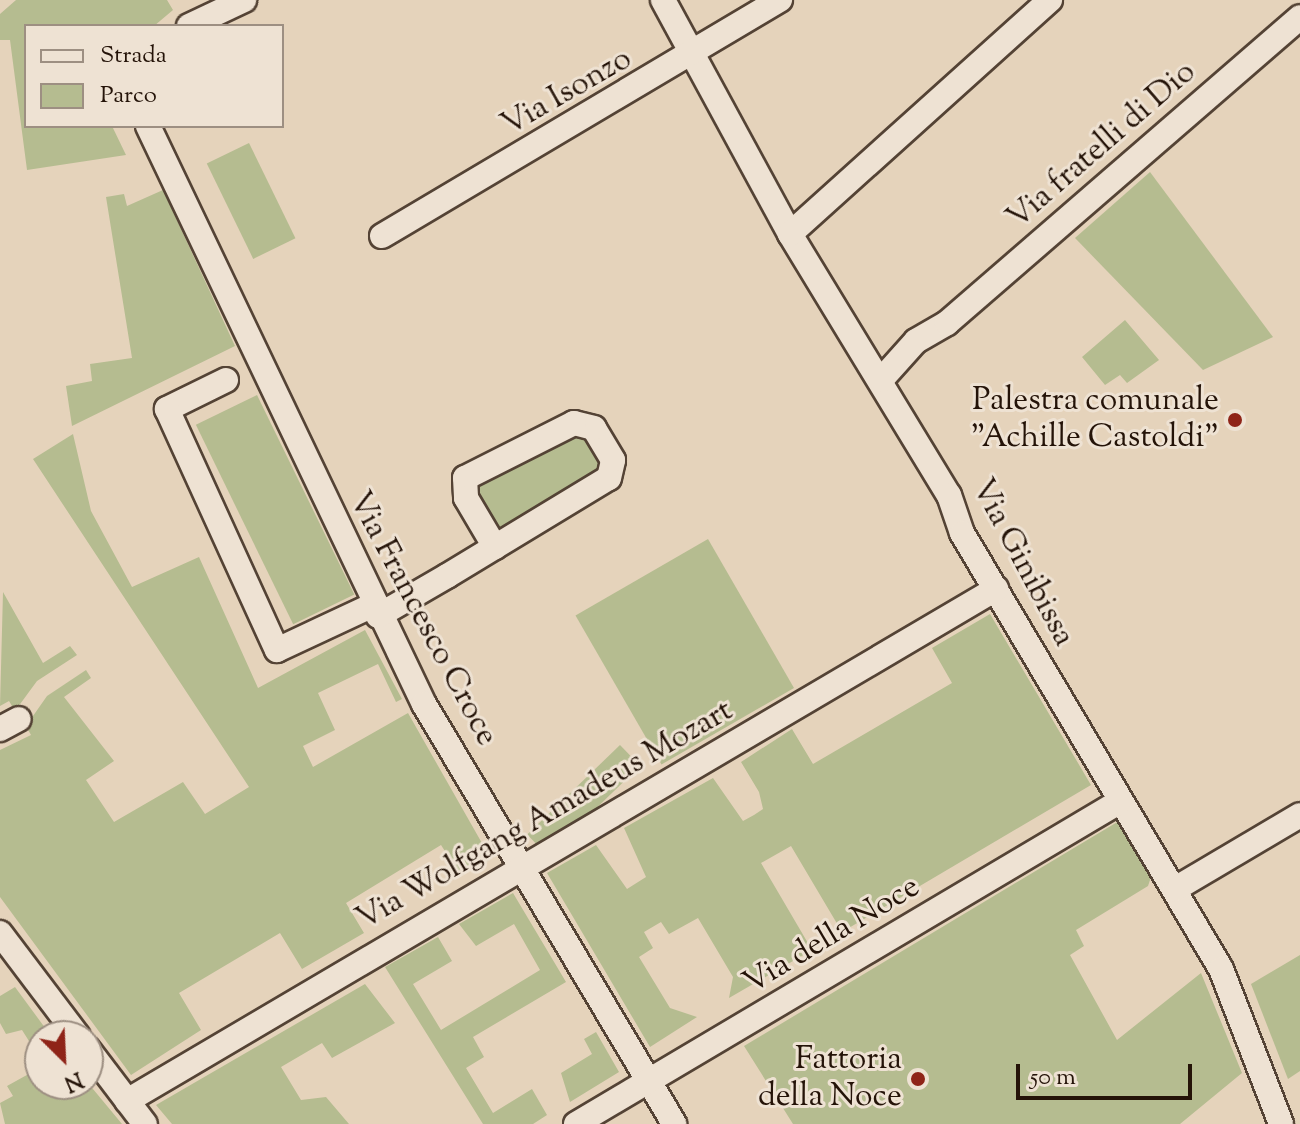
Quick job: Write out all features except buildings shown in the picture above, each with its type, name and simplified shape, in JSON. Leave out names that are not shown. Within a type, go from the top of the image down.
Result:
[{"type":"street","points":[[193,24],[244,0]]},
{"type":"street","name":"Via Ginibissa","points":[[663,0],[790,234],[881,380],[996,589],[1119,802],[1175,889],[1239,1004],[1281,1124]]},
{"type":"street","name":"Via Isonzo","points":[[382,236],[692,58],[780,0]]},
{"type":"street","points":[[790,234],[1050,0]]},
{"type":"street","name":"Via fratelli di Dio","points":[[881,380],[911,354],[916,341],[947,323],[1300,17]]},
{"type":"street","name":"Via Francesco Croce","points":[[149,128],[375,610],[674,1124]]},
{"type":"street","points":[[226,380],[167,409],[277,650],[375,610],[495,547],[609,478],[613,460],[594,428],[574,423],[465,478],[466,498],[495,547]]},
{"type":"street","name":"Via Wolfgang Amadeus Mozart","points":[[127,1101],[521,865],[996,589]]},
{"type":"street","name":"Via della Noce","points":[[576,1124],[1119,802]]},
{"type":"street","points":[[1175,889],[1300,815]]},
{"type":"street","points":[[0,933],[10,967],[62,1020]]},
{"type":"street","points":[[104,1070],[145,1124]]},
{"type":"green space","points":[[16,0],[167,0],[173,10],[156,24],[24,24],[24,128],[113,128],[126,155],[27,170],[10,40],[0,40],[0,14]]},
{"type":"green space","points":[[249,143],[295,238],[253,259],[207,164]]},
{"type":"green space","points":[[1150,172],[1273,337],[1203,370],[1075,238]]},
{"type":"green space","points":[[163,190],[235,346],[72,426],[66,386],[92,381],[90,364],[132,358],[106,197],[124,194],[127,206]]},
{"type":"green space","points":[[1125,320],[1159,360],[1127,383],[1120,375],[1105,385],[1082,357]]},
{"type":"green space","points":[[257,395],[354,595],[293,624],[196,425]]},
{"type":"green space","points":[[583,432],[606,468],[508,531],[493,531],[476,484]]},
{"type":"green space","points":[[73,434],[91,511],[132,587],[199,557],[258,688],[365,630],[402,699],[396,702],[378,664],[318,693],[335,730],[303,746],[313,767],[408,713],[491,859],[461,876],[441,845],[346,903],[364,933],[302,969],[280,933],[179,993],[201,1030],[131,1075],[104,1038],[104,1020],[91,1020],[0,897],[0,750],[31,735],[26,726],[47,696],[86,670],[91,678],[64,697],[114,761],[86,780],[114,822],[183,782],[205,814],[249,787],[33,459]]},
{"type":"green space","points":[[708,539],[794,688],[661,764],[575,616]]},
{"type":"green space","points":[[3,592],[43,663],[70,646],[77,655],[37,681],[15,711],[9,701],[0,706]]},
{"type":"green space","points":[[990,614],[1091,785],[842,932],[791,846],[761,863],[812,950],[729,998],[733,977],[698,918],[669,934],[661,922],[644,932],[653,948],[639,957],[670,1008],[697,1017],[650,1047],[547,873],[596,845],[627,889],[646,877],[624,828],[713,778],[743,821],[754,815],[763,809],[759,792],[741,762],[792,729],[813,764],[952,683],[932,648]]},
{"type":"green space","points":[[620,745],[640,766],[547,855],[527,835]]},
{"type":"green space","points":[[1119,821],[1151,877],[1148,886],[1076,930],[1084,946],[1070,955],[1117,1040],[1201,973],[1242,1073],[1180,1124],[793,1124],[744,1046]]},
{"type":"green space","points":[[513,893],[566,982],[473,1037],[484,1057],[466,1068],[493,1113],[532,1089],[547,1115],[533,1124],[483,1124],[385,967],[438,937],[452,961],[413,984],[441,1030],[540,970],[514,924],[476,946],[459,924]]},
{"type":"green space","points":[[1300,955],[1300,1071],[1288,1079],[1251,984]]},
{"type":"green space","points":[[365,984],[395,1023],[332,1058],[322,1043],[281,1067],[301,1100],[326,1097],[349,1124],[172,1124],[156,1105]]},
{"type":"green space","points":[[15,987],[39,1020],[24,1020],[24,1033],[22,1030],[6,1034],[0,1023],[0,996]]},
{"type":"green space","points":[[596,1032],[619,1072],[570,1102],[561,1073],[592,1054],[584,1039]]},
{"type":"green space","points":[[24,1077],[24,1100],[102,1100],[122,1124],[5,1124],[0,1103],[13,1096],[7,1086]]},
{"type":"place","name":"Palestra comunale \"Achille Castoldi\"","points":[[1235,420]]},
{"type":"place","name":"Fattoria della Noce","points":[[918,1079]]}]
